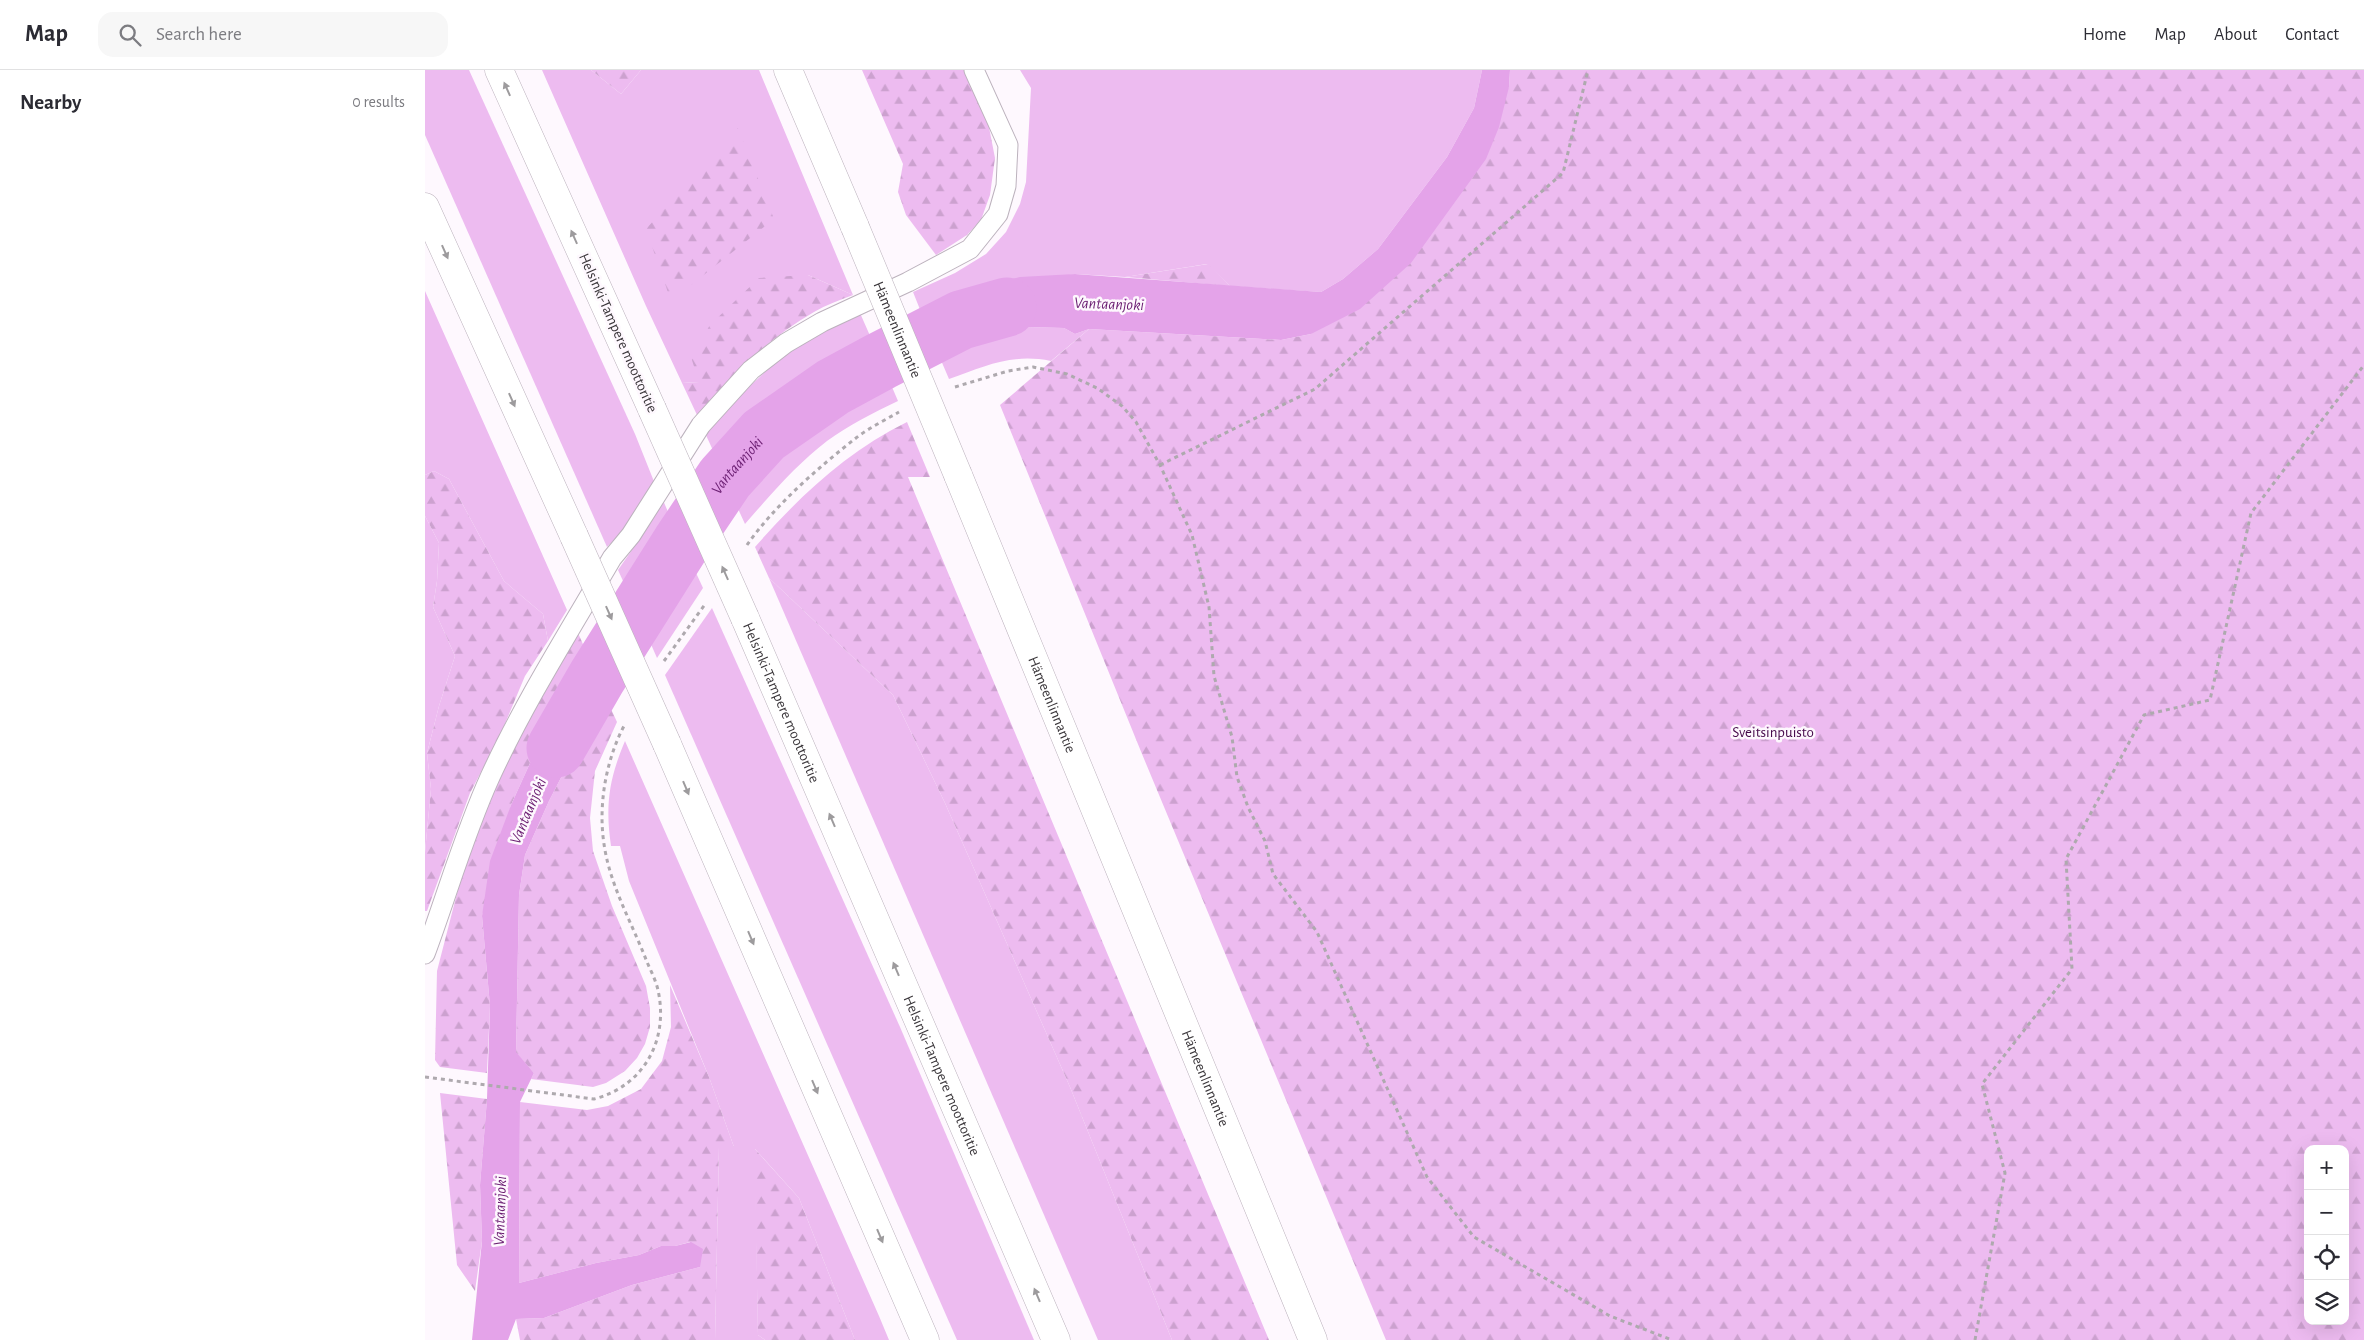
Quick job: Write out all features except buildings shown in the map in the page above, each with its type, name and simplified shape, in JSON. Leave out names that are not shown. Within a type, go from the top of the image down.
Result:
[{"type":"main road","name":"Helsinki-Tampere moottoritie","points":[[499,70],[745,618],[1056,1340]]},
{"type":"main road","name":"Hämeenlinnantie","points":[[788,70],[958,475],[1313,1340]]},
{"type":"main road","points":[[425,207],[575,536],[667,744],[925,1340]]},
{"type":"lane","points":[[425,954],[464,840],[490,778],[519,717],[613,558],[631,535],[701,425],[751,370],[786,343],[822,322],[908,282],[970,250],[998,214],[1006,186],[1008,145],[974,70]]},
{"type":"path","points":[[1160,465],[1315,389],[1563,173],[1588,70]]},
{"type":"path","points":[[1975,1340],[2005,1173],[1982,1084],[2072,969],[2066,859],[2144,715],[2210,700],[2251,513],[2364,365]]},
{"type":"path","points":[[425,1077],[594,1099]]},
{"type":"green space","points":[[425,70],[469,70],[635,434],[655,484],[624,530],[607,547],[425,135]]},
{"type":"green space","points":[[542,70],[591,70],[621,94],[641,70],[759,70],[853,295],[808,275],[699,382],[682,383]]},
{"type":"green space","points":[[591,70],[641,70],[621,94]]},
{"type":"green space","points":[[862,70],[968,70],[987,117],[995,158],[990,195],[981,220],[967,235],[936,255],[906,215],[898,192],[903,164]]},
{"type":"green space","points":[[1020,70],[1482,70],[1474,108],[1447,157],[1378,249],[1343,279],[1321,292],[1230,286],[1207,264],[1125,277],[1075,274],[967,291],[921,312],[913,292],[955,273],[986,254],[1006,232],[1020,204],[1026,182],[1031,88]]},
{"type":"green space","name":"Sveitsinpuisto","points":[[1510,70],[2364,70],[2364,1340],[1386,1340],[1142,754],[1000,405],[1089,329],[1281,340],[1311,334],[1509,87]]},
{"type":"green space","points":[[738,128],[774,219],[671,301],[646,229]]},
{"type":"green space","points":[[1208,264],[1230,286],[1125,277]]},
{"type":"green space","points":[[808,275],[853,295],[819,309],[781,334],[737,372],[697,415],[682,383],[699,382],[691,357],[710,325],[759,278]]},
{"type":"green space","points":[[425,291],[567,610],[548,641],[543,614],[504,581],[449,479],[434,471],[425,475]]},
{"type":"green space","points":[[860,313],[871,338],[814,372],[755,416],[716,457],[705,433],[745,391],[797,346]]},
{"type":"green space","points":[[1027,327],[1064,328],[1075,334],[1089,329],[1051,361],[1024,359],[999,362],[949,379],[940,358],[984,339],[1000,338]]},
{"type":"green space","points":[[889,380],[898,401],[853,424],[827,441],[794,470],[745,524],[734,500],[777,452],[835,410]]},
{"type":"green space","points":[[907,422],[930,477],[908,477],[1269,1340],[1172,1340],[1070,1087],[945,803],[893,695],[769,578],[755,547],[806,493],[825,477],[864,447]]},
{"type":"green space","points":[[434,471],[449,479],[504,581],[543,614],[548,641],[525,676],[499,738],[470,793],[427,911],[425,911],[425,852],[431,789],[427,753],[439,706],[455,656],[433,607],[437,581],[439,543],[425,516],[425,475]]},
{"type":"green space","points":[[662,498],[672,521],[657,551],[628,592],[618,570],[641,537]]},
{"type":"green space","points":[[425,516],[439,543],[437,581],[433,607],[455,656],[439,706],[427,753],[431,789],[425,852]]},
{"type":"green space","points":[[691,562],[703,588],[657,658],[646,633]]},
{"type":"green space","points":[[769,578],[893,695],[945,803],[1070,1087],[1172,1340],[1098,1340]]},
{"type":"green space","points":[[712,608],[900,1027],[1034,1340],[957,1340],[665,675]]},
{"type":"green space","points":[[578,633],[590,660],[545,730],[511,805],[482,916],[490,1006],[487,1073],[440,1067],[435,1060],[437,971],[462,874],[484,810],[539,697],[552,680]]},
{"type":"green space","points":[[604,694],[617,722],[595,771],[590,818],[593,851],[612,906],[646,986],[650,1008],[650,1027],[645,1044],[637,1058],[625,1071],[606,1083],[593,1087],[531,1079],[534,1073],[516,1053],[519,895],[525,855],[549,801]]},
{"type":"green space","points":[[625,741],[889,1340],[855,1340],[799,1198],[755,1149],[758,1335],[765,1340],[715,1340],[719,1147],[734,1147],[709,1077],[629,881],[620,846],[611,846],[608,818],[610,792],[615,768]]},
{"type":"green space","points":[[670,985],[709,1077],[734,1147],[719,1147],[715,1340],[520,1340],[516,1319],[544,1318],[632,1285],[700,1267],[690,1242],[675,1246],[661,1246],[639,1255],[596,1263],[519,1283],[520,1102],[587,1110],[608,1106],[641,1089],[662,1061],[671,1027]]},
{"type":"green space","points":[[440,1093],[487,1099],[480,1185],[482,1241],[475,1291],[457,1265]]},
{"type":"green space","points":[[754,1148],[799,1198],[855,1340],[765,1340],[758,1335]]},
{"type":"water","points":[[1482,70],[1510,70],[1509,87],[1499,127],[1486,159],[1411,263],[1360,309],[1311,334],[1281,340],[1089,329],[1075,334],[1064,328],[1027,327],[1000,338],[984,339],[940,358],[921,312],[967,291],[1020,277],[1075,274],[1321,292],[1343,279],[1378,249],[1447,157],[1474,108]]},
{"type":"water","points":[[871,338],[889,380],[835,410],[777,452],[734,500],[716,457],[755,416],[814,372]]},
{"type":"water","points":[[672,521],[691,562],[646,633],[628,592],[657,551]]},
{"type":"water","points":[[590,660],[604,694],[549,801],[525,855],[519,895],[516,1052],[534,1073],[520,1102],[519,1283],[596,1263],[639,1255],[661,1246],[675,1246],[691,1242],[703,1249],[700,1267],[632,1285],[544,1318],[516,1319],[508,1340],[472,1340],[482,1241],[480,1185],[487,1099],[490,1006],[482,916],[490,861],[511,805],[545,730]]},
{"type":"waterway","name":"Vantaanjoki","points":[[556,748],[597,677],[682,542],[725,478],[764,435],[833,387],[881,361],[961,320],[1007,307]]}]
